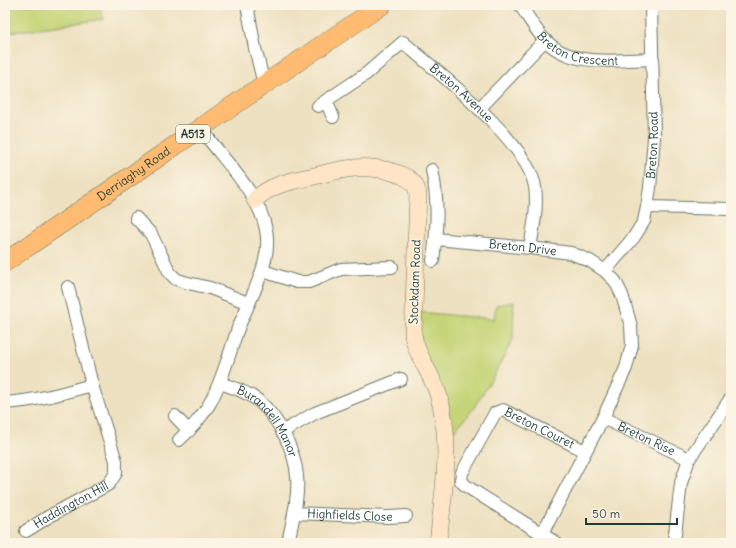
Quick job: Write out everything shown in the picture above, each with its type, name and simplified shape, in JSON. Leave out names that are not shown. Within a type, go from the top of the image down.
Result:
[{"type":"main road","name":"Derriaghy Road","points":[[5,262],[382,5]]},
{"type":"street","points":[[247,5],[255,48],[264,84]]},
{"type":"street","name":"Breton Crescent","points":[[520,5],[545,40],[564,53],[593,60],[653,59]]},
{"type":"street","name":"Breton Road","points":[[605,270],[634,237],[644,221],[647,207],[654,137],[651,5]]},
{"type":"street","points":[[479,109],[545,40]]},
{"type":"street","name":"Breton Avenue","points":[[333,117],[322,103],[366,74],[403,42],[479,109],[513,144],[526,163],[535,186],[535,204],[530,248]]},
{"type":"street","name":"Burandell Manor","points":[[179,440],[189,431],[209,404],[220,383],[248,303],[262,271],[267,251],[267,232],[255,200],[201,128]]},
{"type":"street","name":"Stockdam Road","points":[[255,200],[260,195],[275,187],[293,181],[355,167],[395,172],[411,181],[416,186],[418,193],[413,335],[417,350],[438,393],[443,415],[446,442],[444,487],[438,543]]},
{"type":"street","points":[[432,170],[438,209],[433,261]]},
{"type":"street","points":[[647,207],[731,209]]},
{"type":"street","points":[[136,218],[151,234],[170,273],[176,279],[210,288],[248,303]]},
{"type":"street","name":"Breton Drive","points":[[436,239],[530,248],[571,254],[590,261],[605,270]]},
{"type":"street","points":[[262,271],[297,282],[309,282],[341,269],[392,267]]},
{"type":"street","name":"Breton Couret","points":[[585,451],[503,410],[495,413],[462,473],[461,481],[466,486],[542,534],[603,418],[626,368],[632,345],[631,326],[622,295],[615,281],[605,270]]},
{"type":"street","name":"Haddington Hill","points":[[26,531],[48,517],[76,503],[108,484],[116,474],[116,462],[92,385],[68,287]]},
{"type":"street","points":[[282,432],[315,413],[401,379]]},
{"type":"street","name":"Burandell Manor","points":[[220,383],[246,394],[260,403],[271,415],[282,432],[292,453],[297,475],[297,490],[288,543]]},
{"type":"street","points":[[5,403],[34,400],[92,385]]},
{"type":"street","points":[[674,543],[681,483],[689,460],[731,398]]},
{"type":"street","points":[[175,416],[189,431]]},
{"type":"street","name":"Breton Rise","points":[[603,418],[689,460]]},
{"type":"street","name":"Highfields Close","points":[[294,513],[388,517],[406,516]]},
{"type":"street","points":[[542,534],[556,543]]},
{"type":"green space","points":[[5,5],[98,5],[104,19],[5,33]]},
{"type":"green space","points":[[514,302],[513,339],[493,377],[473,409],[455,430],[447,431],[421,342],[418,312],[494,319],[496,305]]}]
